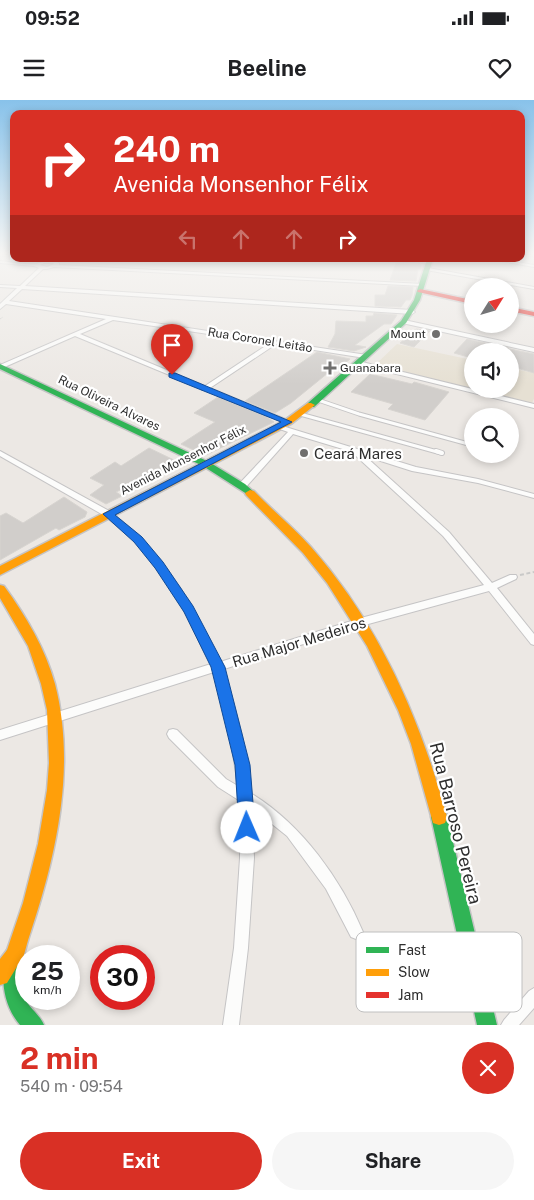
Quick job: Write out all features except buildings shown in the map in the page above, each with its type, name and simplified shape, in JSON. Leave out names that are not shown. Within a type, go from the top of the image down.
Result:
[{"type":"main road","name":"Avenida Monsenhor Félix","points":[[0,570],[206,464],[286,427],[404,322],[412,312],[418,297]]},
{"type":"main road","points":[[519,311],[534,314]]},
{"type":"main road","name":"Rua Oliveira Alvares","points":[[0,366],[206,464]]},
{"type":"main road","name":"Rua Barroso Pereira","points":[[206,464],[242,486],[306,549],[361,622],[390,674],[415,733],[432,788],[465,932]]},
{"type":"main road","points":[[0,589],[17,613],[37,652],[45,674],[54,719],[55,760],[48,827],[35,893],[19,943],[11,989],[18,1010],[34,1025]]},
{"type":"main road","points":[[0,976],[19,943]]},
{"type":"main road","name":"Rua Barroso Pereira","points":[[484,1012],[487,1025]]},
{"type":"street","points":[[0,306],[11,297]]},
{"type":"street","points":[[170,297],[412,312]]},
{"type":"street","name":"Rua Coronel Leitão","points":[[6,302],[276,342],[362,360],[534,405]]},
{"type":"street","points":[[0,366],[114,318]]},
{"type":"street","points":[[404,322],[534,350]]},
{"type":"street","points":[[75,334],[204,389],[286,427],[415,469],[472,480],[534,496]]},
{"type":"street","points":[[204,389],[276,342]]},
{"type":"street","points":[[242,486],[286,427]]},
{"type":"street","points":[[358,452],[446,534],[534,641]]},
{"type":"street","points":[[0,453],[108,514],[138,539],[159,565],[189,610],[218,667],[236,735],[246,797],[247,858],[240,956],[231,1025]]},
{"type":"street","name":"Rua Major Medeiros","points":[[0,736],[361,622],[491,587],[513,577]]},
{"type":"street","points":[[173,734],[222,783],[246,797],[278,820],[296,838],[331,884],[356,932]]},
{"type":"street","points":[[522,1010],[534,996]]},
{"type":"street","points":[[509,1025],[520,1012]]},
{"type":"lane","points":[[318,400],[359,414],[464,443]]},
{"type":"lane","points":[[300,414],[442,453]]},
{"type":"path","points":[[513,577],[534,572]]},
{"type":"shaded area","points":[[397,344],[464,358],[464,387],[375,365]]},
{"type":"shaded area","points":[[519,370],[534,373],[534,399],[532,403],[511,398],[519,398]]},
{"type":"traffic: fast","points":[[311,405],[404,322],[418,297]]},
{"type":"traffic: fast","points":[[0,366],[206,464],[250,493]]},
{"type":"traffic: fast","points":[[439,817],[466,932]]},
{"type":"traffic: fast","points":[[14,957],[11,977],[13,995],[20,1010],[34,1025]]},
{"type":"traffic: fast","points":[[484,1012],[487,1025]]},
{"type":"traffic: slow","points":[[0,571],[288,422],[311,405]]},
{"type":"traffic: slow","points":[[250,493],[307,550],[331,580],[372,643],[405,710],[418,744],[439,817]]},
{"type":"traffic: slow","points":[[0,589],[22,623],[40,658],[54,710],[56,736],[55,790],[46,844],[34,895],[14,957]]},
{"type":"traffic: slow","points":[[0,976],[12,957]]},
{"type":"traffic: jam","points":[[449,297],[464,300]]},
{"type":"traffic: jam","points":[[519,311],[534,314]]},
{"type":"place","name":"Mount","points":[[436,334]]},
{"type":"place","name":"Guanabara","points":[[330,368]]},
{"type":"place","name":"Ceará Mares","points":[[304,453]]},
{"type":"route","points":[[172,375],[288,422],[108,514],[138,539],[178,591],[218,667],[242,765],[247,828]]}]
